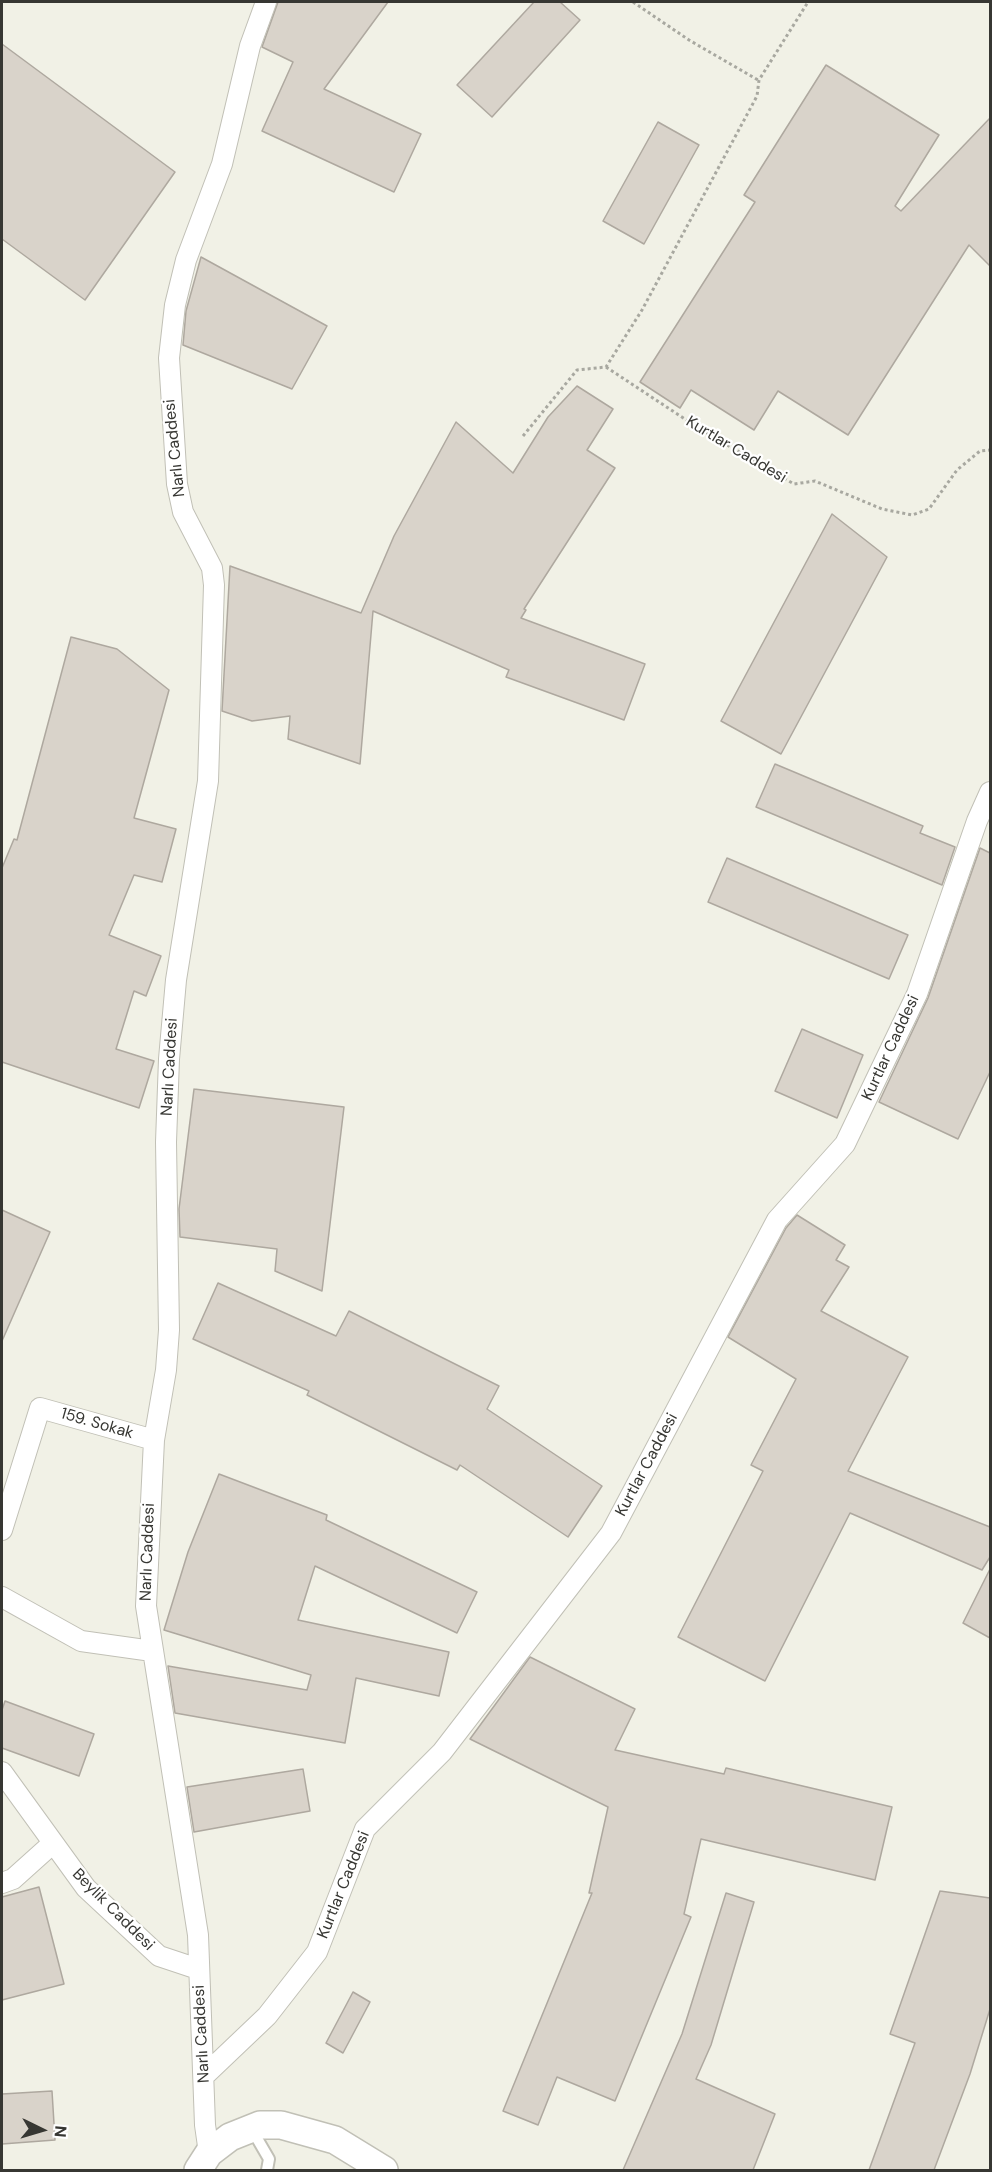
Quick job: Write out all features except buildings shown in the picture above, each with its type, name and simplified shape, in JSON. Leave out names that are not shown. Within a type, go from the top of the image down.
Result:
[{"type":"main road","points":[[204,2162],[230,2137],[260,2125],[281,2126],[335,2140],[384,2170]]},
{"type":"street","name":"Narlı Caddesi","points":[[204,2162],[205,2075],[194,1899],[146,1606],[154,1440],[166,1370],[169,1330],[166,1142],[169,1059],[176,980],[208,782],[214,585],[212,568],[183,512],[177,484],[169,357],[175,305],[186,260],[222,164],[250,46],[267,2]]},
{"type":"street","name":"Kurtlar Caddesi","points":[[205,2075],[267,2016],[317,1952],[365,1829],[442,1752],[611,1533],[777,1220],[845,1144],[916,994],[977,821],[990,792]]},
{"type":"street","name":"159. Sokak","points":[[2,1530],[40,1408],[154,1440]]},
{"type":"street","points":[[2,1597],[81,1641],[152,1651]]},
{"type":"street","name":"Beylik Caddesi","points":[[2,1772],[86,1888],[159,1956],[192,1966],[199,1964]]},
{"type":"street","points":[[2,1883],[13,1879],[52,1844]]},
{"type":"lane","points":[[251,2128],[269,2159],[267,2170]]},
{"type":"path","points":[[633,2],[689,40],[759,80]]},
{"type":"path","points":[[523,436],[577,370],[606,367],[642,310],[758,96],[759,80],[808,2]]},
{"type":"path","name":"Kurtlar Caddesi","points":[[606,367],[700,429],[794,484],[815,481],[882,509],[912,515],[929,509],[957,470],[980,451],[990,450]]}]
